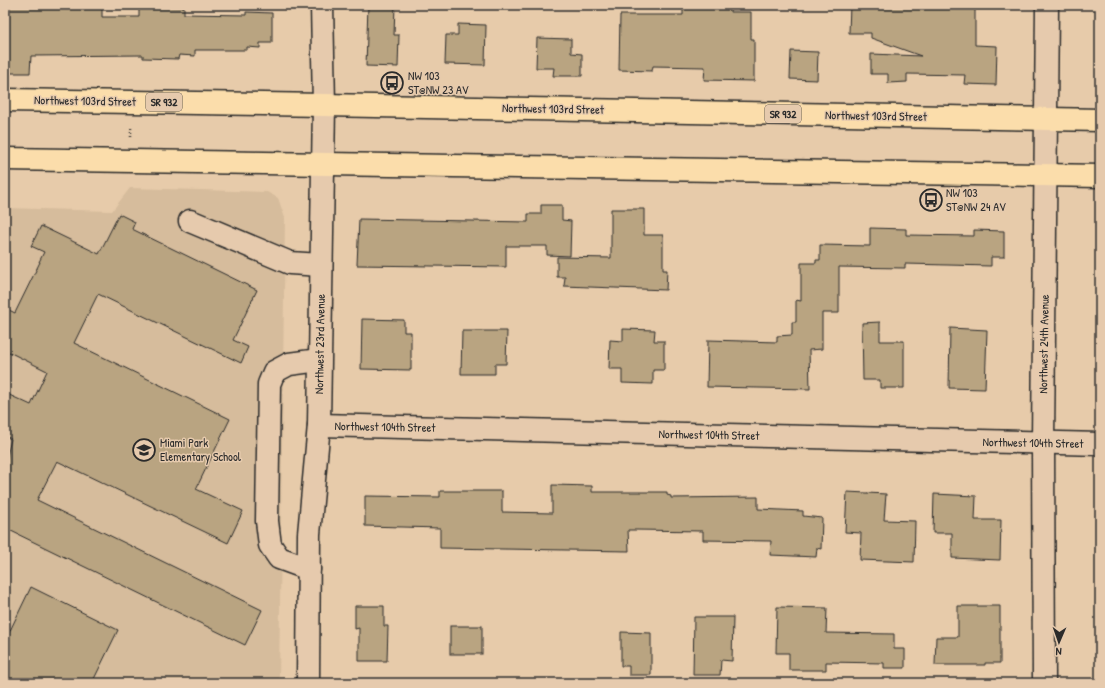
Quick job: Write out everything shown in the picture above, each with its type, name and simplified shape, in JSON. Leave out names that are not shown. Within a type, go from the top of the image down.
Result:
[{"type":"main road","name":"Northwest 103rd Street","points":[[5,100],[1100,120]]},
{"type":"main road","points":[[5,159],[1100,176]]},
{"type":"street","name":"Northwest 23rd Avenue","points":[[308,683],[309,534],[319,425],[324,105],[322,5]]},
{"type":"street","name":"Northwest 24th Avenue","points":[[1044,683],[1043,443],[1047,5]]},
{"type":"street","points":[[190,221],[290,263],[321,264]]},
{"type":"street","points":[[309,569],[279,558],[270,546],[267,520],[269,384],[274,372],[288,364],[319,360]]},
{"type":"street","name":"Northwest 104th Street","points":[[319,425],[1100,444]]},
{"type":"path","points":[[131,126],[131,137]]},
{"type":"shaded area","name":"Miami Park Elementary School","points":[[130,188],[267,192],[278,198],[285,218],[279,683],[5,683],[5,208],[112,211]]},
{"type":"building","points":[[5,5],[102,5],[102,17],[139,17],[139,6],[184,7],[184,14],[246,15],[246,12],[272,13],[272,43],[260,43],[260,48],[247,47],[247,50],[195,50],[195,56],[179,55],[178,59],[143,58],[143,55],[31,56],[30,73],[5,73]]},
{"type":"building","points":[[368,5],[395,5],[394,35],[399,35],[398,67],[366,66]]},
{"type":"building","points":[[850,5],[975,5],[975,45],[997,46],[996,85],[964,84],[965,75],[907,74],[907,82],[888,83],[888,74],[871,74],[871,54],[921,56],[871,38],[871,33],[849,33]]},
{"type":"building","points":[[683,7],[730,7],[730,12],[751,12],[751,39],[754,39],[754,81],[704,80],[705,67],[653,66],[652,71],[619,70],[620,15],[683,15]]},
{"type":"building","points":[[458,24],[486,25],[485,65],[445,64],[446,35],[458,35]]},
{"type":"building","points":[[537,38],[571,39],[571,53],[582,54],[582,76],[553,76],[554,68],[536,68]]},
{"type":"building","points":[[791,51],[818,52],[817,80],[790,79]]},
{"type":"building","points":[[541,205],[562,205],[562,220],[571,221],[570,256],[547,255],[547,246],[506,246],[506,267],[357,265],[359,219],[528,222],[528,214],[541,214]]},
{"type":"building","points":[[611,209],[644,209],[644,235],[663,235],[663,270],[667,270],[666,290],[564,286],[565,277],[557,277],[557,257],[611,258]]},
{"type":"building","points":[[119,214],[135,222],[132,229],[257,290],[233,340],[248,347],[241,363],[98,294],[74,343],[230,419],[196,489],[243,511],[228,543],[57,461],[37,500],[262,610],[245,645],[5,528],[5,465],[11,439],[5,436],[5,393],[31,405],[47,371],[5,350],[5,308],[15,313],[40,262],[44,252],[31,246],[41,226],[99,254]]},
{"type":"building","points":[[870,228],[906,229],[906,235],[974,236],[974,230],[1004,231],[1004,257],[991,257],[991,266],[905,264],[905,268],[839,267],[839,313],[822,313],[822,349],[809,350],[810,389],[707,387],[708,340],[777,342],[777,336],[792,335],[792,322],[796,322],[796,300],[801,301],[801,263],[816,263],[816,260],[820,260],[820,245],[870,246]]},
{"type":"building","points":[[362,319],[404,320],[404,332],[411,332],[411,370],[361,369]]},
{"type":"building","points":[[880,322],[880,341],[904,341],[904,388],[880,388],[880,380],[863,380],[862,323]]},
{"type":"building","points":[[950,328],[987,330],[985,389],[949,388]]},
{"type":"building","points":[[623,329],[655,330],[654,341],[664,341],[664,370],[653,370],[653,384],[622,383],[622,369],[609,369],[610,340],[623,341]]},
{"type":"building","points":[[462,331],[507,331],[506,364],[495,364],[495,374],[461,374]]},
{"type":"building","points":[[552,485],[592,486],[592,492],[667,492],[667,495],[671,496],[671,498],[758,497],[758,509],[803,511],[803,516],[822,518],[821,549],[817,548],[816,557],[770,555],[771,541],[703,540],[703,531],[636,530],[628,530],[629,551],[440,548],[440,528],[365,526],[365,496],[440,497],[440,491],[502,491],[502,512],[552,513]]},
{"type":"building","points":[[847,492],[886,494],[884,520],[915,521],[914,562],[860,560],[861,533],[845,532]]},
{"type":"building","points":[[934,494],[976,496],[975,520],[1001,520],[1000,560],[952,558],[952,533],[933,533]]},
{"type":"building","points":[[31,587],[118,630],[92,683],[5,683],[5,641]]},
{"type":"building","points":[[355,606],[384,606],[384,626],[388,626],[387,661],[359,661],[359,628],[355,629]]},
{"type":"building","points":[[958,606],[1000,606],[1000,663],[985,663],[985,665],[935,665],[936,637],[958,637]]},
{"type":"building","points":[[777,607],[827,608],[826,633],[894,634],[894,649],[905,649],[905,668],[884,668],[884,663],[826,662],[826,670],[789,670],[789,653],[776,653]]},
{"type":"building","points":[[694,617],[733,617],[732,661],[721,660],[720,675],[693,675]]},
{"type":"building","points":[[450,626],[482,626],[482,654],[450,654]]},
{"type":"building","points":[[621,632],[651,633],[651,675],[629,675],[629,666],[621,666]]},
{"type":"place","name":"NW 103 ST@NW 23 AV","points":[[392,83]]},
{"type":"place","name":"NW 103 ST@NW 24 AV","points":[[931,200]]},
{"type":"place","name":"Miami Park Elementary School","points":[[144,450]]}]
